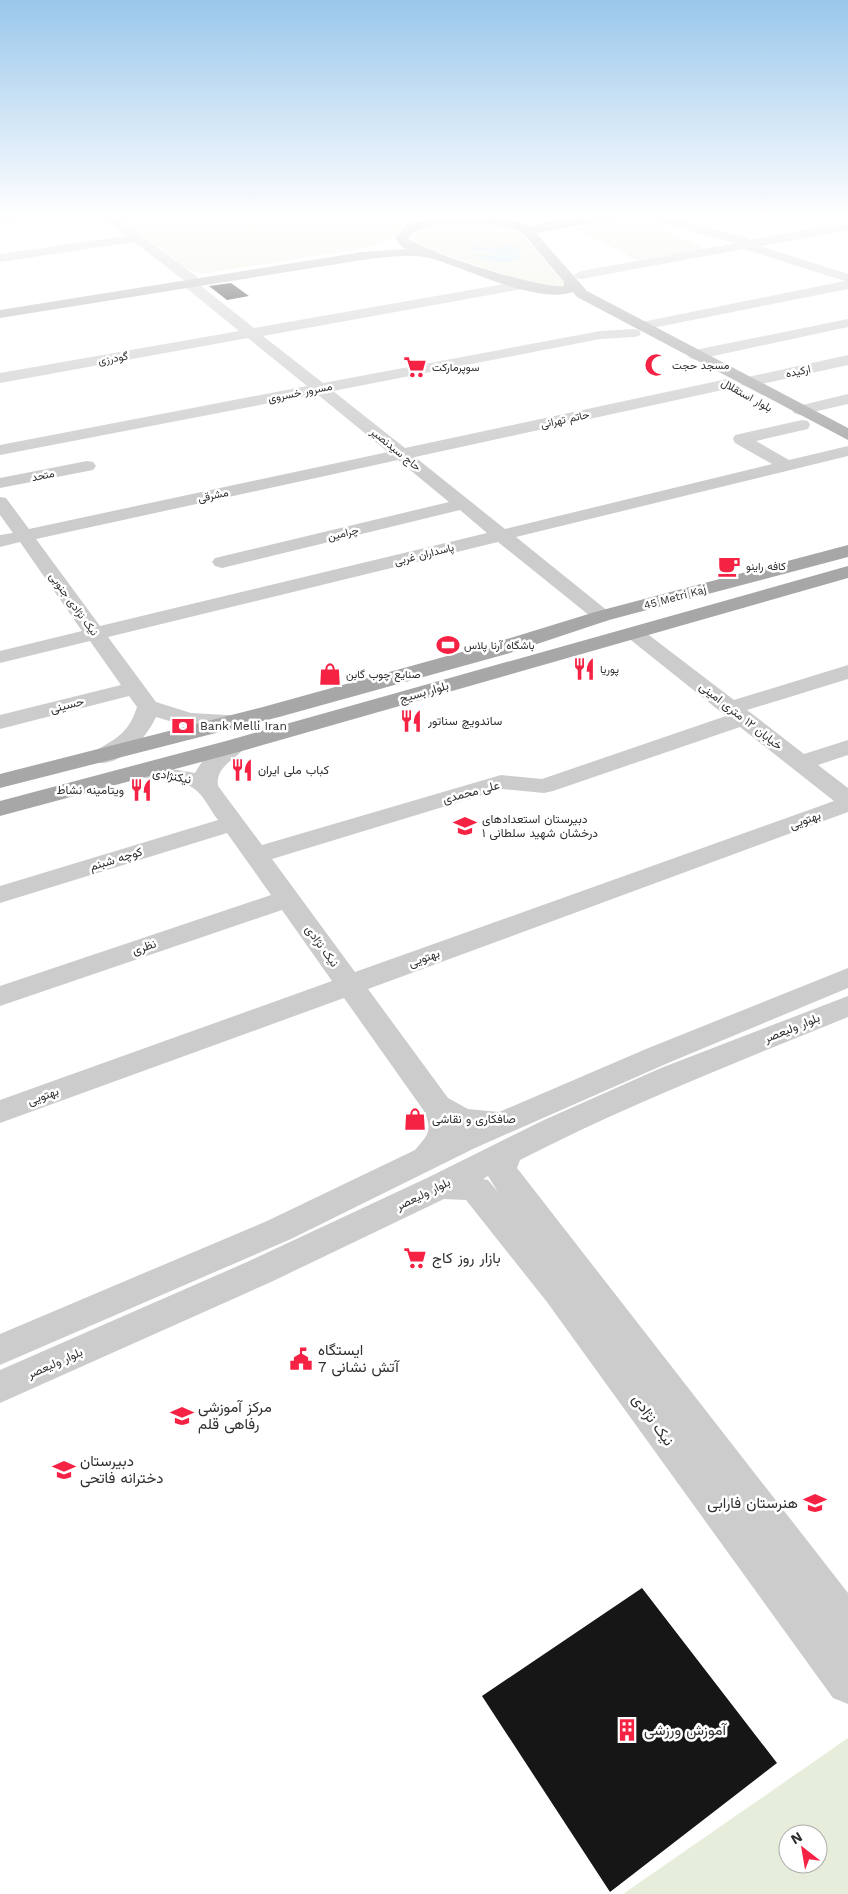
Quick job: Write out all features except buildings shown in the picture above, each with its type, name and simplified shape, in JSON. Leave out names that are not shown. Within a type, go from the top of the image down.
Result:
[{"type":"main road","points":[[0,310],[52,302]]},
{"type":"main road","points":[[0,314],[69,302]]},
{"type":"main road","name":"بلوار استقلال","points":[[594,302],[632,329],[727,384],[801,417],[847,441]]},
{"type":"main road","name":"بلوار استقلال","points":[[596,302],[632,329],[696,355],[748,382],[801,417]]},
{"type":"main road","name":"45 Metri Kaj","points":[[502,648],[602,616],[848,551]]},
{"type":"main road","points":[[502,648],[532,647],[848,560]]},
{"type":"main road","name":"بلوار بسیج","points":[[0,809],[234,746],[848,572]]},
{"type":"main road","name":"بلوار بسیج","points":[[0,781],[101,757],[502,648]]},
{"type":"street","name":"حاج سیدنصیر","points":[[215,302],[602,616]]},
{"type":"street","name":"گودرزی","points":[[0,378],[424,302]]},
{"type":"street","name":"مسرور خسروی","points":[[0,450],[763,302]]},
{"type":"street","points":[[696,355],[848,323]]},
{"type":"street","name":"ارکیده","points":[[748,382],[848,360]]},
{"type":"street","name":"حاتم تهرانی","points":[[402,454],[727,384]]},
{"type":"street","points":[[787,466],[741,439],[848,399]]},
{"type":"street","name":"پاسداران غربی","points":[[0,658],[787,466],[847,441]]},
{"type":"street","name":"مشرقی","points":[[0,541],[402,454]]},
{"type":"street","name":"متحد","points":[[0,483],[87,466]]},
{"type":"street","name":"نیک نژادی جنوبی","points":[[0,502],[148,707]]},
{"type":"street","name":"چرامین","points":[[222,562],[464,504]]},
{"type":"street","name":"خیابان ۱۲ متری امینی","points":[[634,632],[848,800]]},
{"type":"street","name":"علی محمدی","points":[[256,855],[501,782],[544,786],[848,672]]},
{"type":"street","name":"حسینی","points":[[0,722],[134,688]]},
{"type":"street","points":[[101,757],[131,740],[140,730],[148,707],[189,720],[207,723],[236,721]]},
{"type":"street","name":"نیکنژادی","points":[[206,786],[204,780],[206,772],[234,746]]},
{"type":"street","points":[[800,763],[848,747]]},
{"type":"street","name":"نیکنژادی","points":[[142,771],[176,776],[201,782],[206,786]]},
{"type":"street","name":"نیک نژادی","points":[[206,786],[438,1106]]},
{"type":"street","name":"بهتویی","points":[[0,1112],[848,804]]},
{"type":"street","name":"کوچه شبنم","points":[[0,896],[233,823]]},
{"type":"street","name":"نظری","points":[[0,996],[288,899]]},
{"type":"street","name":"بلوار ولیعصر","points":[[0,1387],[125,1314],[432,1173],[498,1160],[664,1066],[706,1049],[848,977]]},
{"type":"street","name":"بلوار ولیعصر","points":[[706,1049],[848,1006]]},
{"type":"street","points":[[438,1106],[462,1120],[498,1160],[459,1186],[432,1173],[446,1129],[438,1106]]},
{"type":"street","name":"نیک نژادی","points":[[498,1160],[570,1284],[806,1599],[848,1683]]},
{"type":"street","name":"بلوار ولیعصر","points":[[0,1350],[125,1314]]},
{"type":"street","name":"نیک نژادی","points":[[806,1599],[848,1627]]},
{"type":"green space","points":[[848,1738],[848,1894],[623,1894]]},
{"type":"place","name":"مسجد حجت","points":[[656,365]]},
{"type":"place","name":"سوپرمارکت","points":[[415,367]]},
{"type":"place","name":"کافه راینو","points":[[729,566]]},
{"type":"place","name":"باشگاه آرنا پلاس","points":[[448,645]]},
{"type":"place","name":"پوریا","points":[[584,669]]},
{"type":"place","name":"صنایع چوب گابن","points":[[330,674]]},
{"type":"place","name":"ساندویچ سناتور","points":[[411,721]]},
{"type":"place","name":"Bank Melli Iran","points":[[183,726]]},
{"type":"place","name":"کباب ملی ایران","points":[[242,770]]},
{"type":"place","name":"ویتامینه نشاط","points":[[141,790]]},
{"type":"place","name":"دبیرستان استعدادهای درخشان شهید سلطانی ۱","points":[[465,826]]},
{"type":"place","name":"صافکاری و نقاشی","points":[[415,1119]]},
{"type":"place","name":"بازار روز کاج","points":[[415,1258]]},
{"type":"place","name":"ایستگاه آتش نشانی 7","points":[[301,1359]]},
{"type":"place","name":"مرکز آموزشی رفاهی قلم","points":[[182,1416]]},
{"type":"place","name":"دبیرستان دخترانه فاتحی","points":[[64,1470]]},
{"type":"place","name":"هنرستان فارابی","points":[[815,1503]]},
{"type":"place","name":"آموزش ورزشی","points":[[627,1730]]}]
